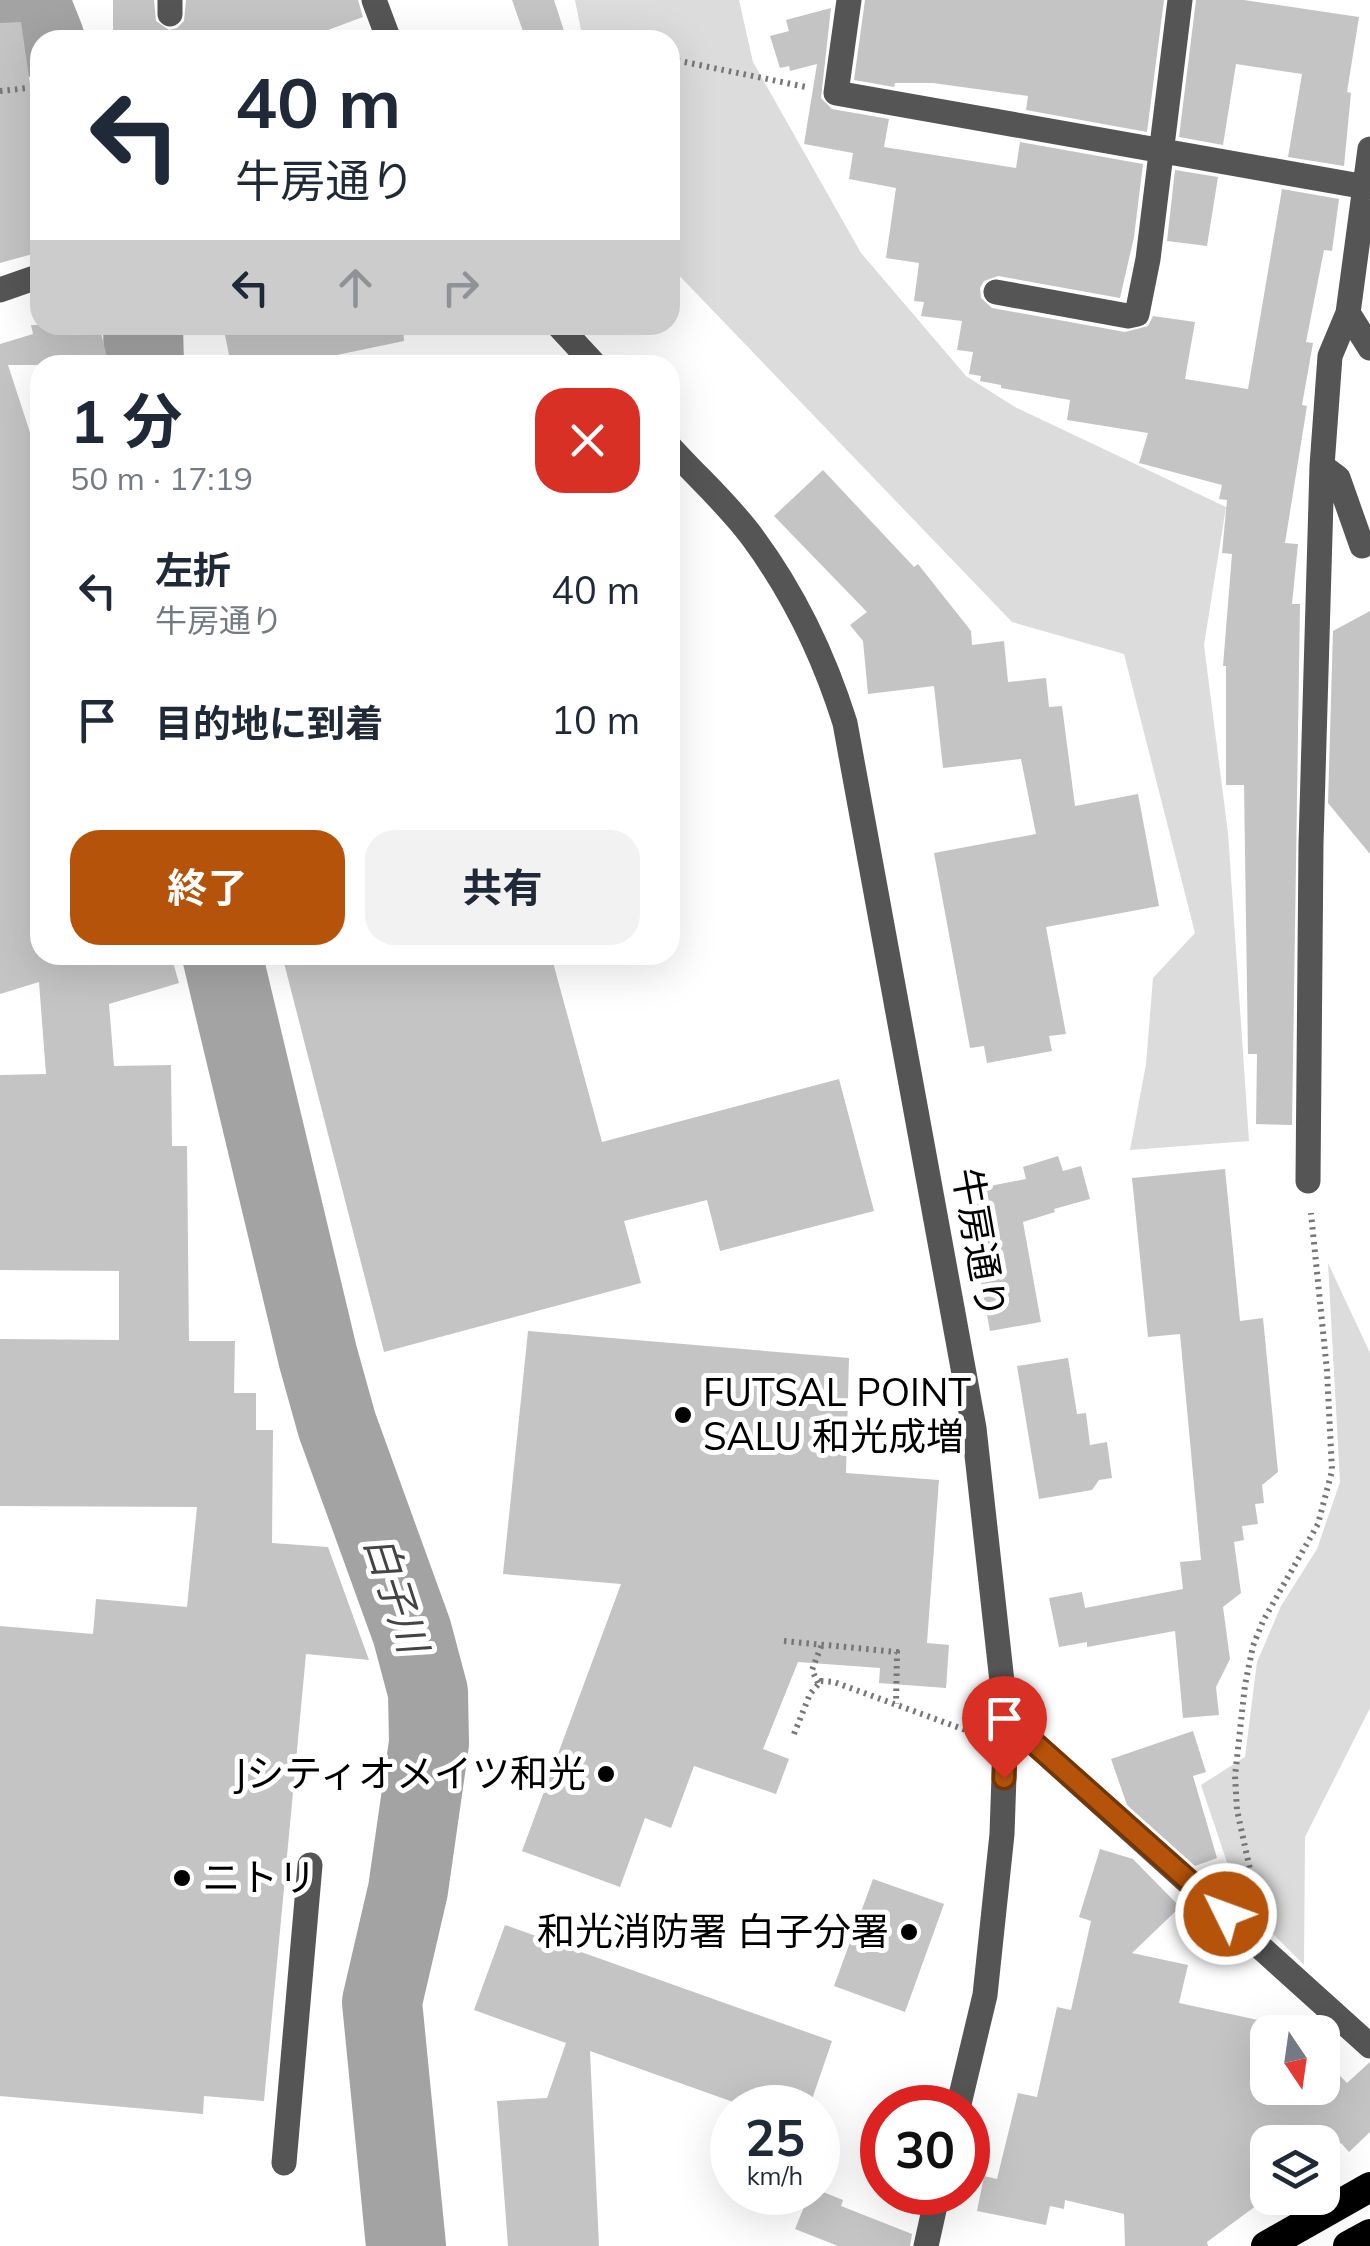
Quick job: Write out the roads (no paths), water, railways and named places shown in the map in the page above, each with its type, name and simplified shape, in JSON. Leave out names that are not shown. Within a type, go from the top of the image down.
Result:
[{"type":"highway","points":[[1266,2246],[1370,2187]]},
{"type":"highway","points":[[1348,2246],[1370,2234]]},
{"type":"street","points":[[374,0],[385,30]]},
{"type":"street","points":[[848,0],[836,93],[1366,187]]},
{"type":"street","points":[[996,292],[1128,316],[1137,314],[1180,0]]},
{"type":"street","points":[[1308,1182],[1311,844],[1322,466],[1330,356],[1348,313],[1370,149]]},
{"type":"street","points":[[0,290],[30,280]]},
{"type":"street","points":[[1348,313],[1370,348]]},
{"type":"street","points":[[567,335],[585,355]]},
{"type":"street","name":"牛房通り","points":[[680,458],[750,534],[784,584],[828,667],[845,723],[974,1428],[1006,1718],[1002,1834],[985,1995],[963,2085]]},
{"type":"street","points":[[1322,466],[1338,478],[1362,546]]},
{"type":"street","points":[[1006,1718],[1370,2046]]},
{"type":"street","points":[[284,2163],[310,1865]]},
{"type":"street","points":[[926,2246],[933,2215]]},
{"type":"waterway","name":"白子川","points":[[29,0],[41,30]]},
{"type":"waterway","name":"白子川","points":[[143,335],[144,355]]},
{"type":"waterway","name":"白子川","points":[[224,965],[337,1425],[412,1632],[428,1692],[429,1743],[408,1890],[382,2002],[406,2246]]},
{"type":"place","name":"FUTSAL POINT SALU 和光成増","points":[[683,1415]]},
{"type":"place","name":"Jシティオメイツ和光","points":[[606,1774]]},
{"type":"place","name":"ニトリ","points":[[182,1878]]},
{"type":"place","name":"和光消防署 白子分署","points":[[909,1932]]}]
